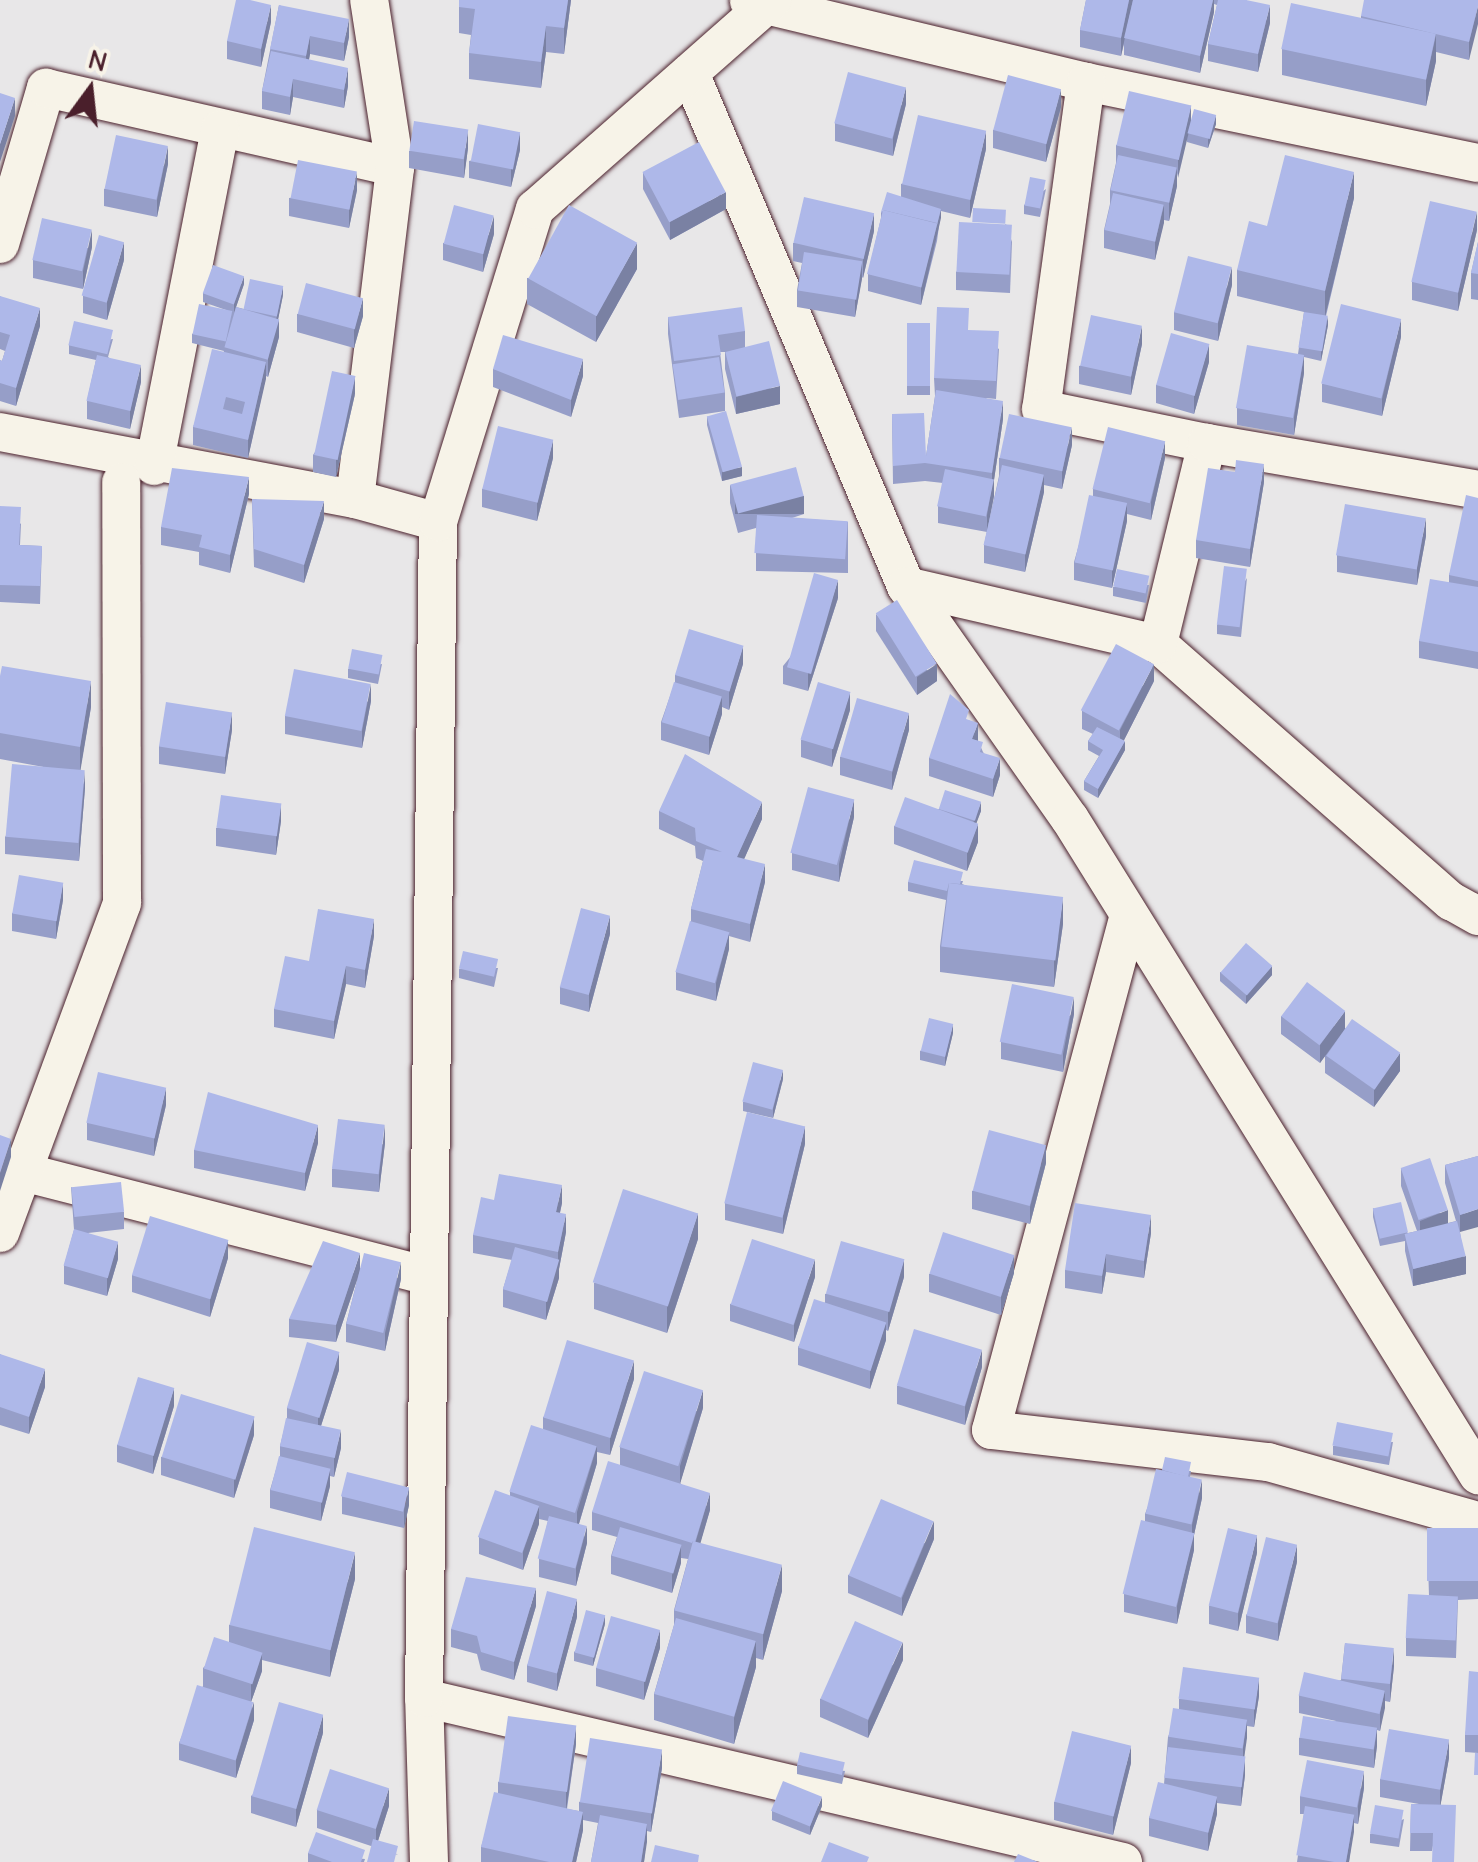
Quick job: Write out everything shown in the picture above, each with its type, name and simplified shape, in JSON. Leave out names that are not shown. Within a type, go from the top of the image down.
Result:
[{"type":"street","points":[[355,499],[395,167],[369,0]]},
{"type":"street","points":[[428,1862],[424,1698],[438,522],[534,209],[690,72],[761,1],[1086,82],[1478,163]]},
{"type":"street","points":[[690,72],[906,586],[1130,914],[1478,1475]]},
{"type":"street","points":[[1086,82],[1041,409],[1207,443],[1478,490]]},
{"type":"street","points":[[0,244],[46,88],[395,167]]},
{"type":"street","points":[[0,1234],[122,903],[137,474],[220,129]]},
{"type":"street","points":[[0,432],[137,474],[355,499],[438,522]]},
{"type":"street","points":[[1158,644],[1207,443]]},
{"type":"street","points":[[906,586],[1158,644],[1451,901],[1478,916]]},
{"type":"street","points":[[1130,914],[991,1430],[1268,1462],[1478,1521]]},
{"type":"street","points":[[22,1172],[430,1276]]},
{"type":"street","points":[[424,1698],[1124,1862]]},
{"type":"building","points":[[236,0],[271,5],[261,49],[227,41]]},
{"type":"building","points":[[459,0],[568,0],[564,28],[546,26],[541,62],[469,53],[475,9],[459,7]]},
{"type":"building","points":[[1086,0],[1129,0],[1121,38],[1080,30]]},
{"type":"building","points":[[1133,0],[1213,0],[1200,56],[1124,38]]},
{"type":"building","points":[[1218,0],[1270,5],[1258,54],[1208,44]]},
{"type":"building","points":[[1364,0],[1478,0],[1478,6],[1469,42],[1361,16]]},
{"type":"building","points":[[1291,3],[1436,34],[1426,80],[1281,49]]},
{"type":"building","points":[[279,5],[349,19],[344,43],[310,36],[306,56],[270,49]]},
{"type":"building","points":[[271,51],[348,68],[344,90],[293,79],[290,97],[262,91]]},
{"type":"building","points":[[848,72],[906,88],[892,139],[834,123]]},
{"type":"building","points":[[1008,75],[1061,89],[1046,144],[993,130]]},
{"type":"building","points":[[1129,91],[1191,105],[1179,160],[1116,146]]},
{"type":"building","points":[[0,93],[15,98],[0,144]]},
{"type":"building","points":[[1194,109],[1216,115],[1210,139],[1188,133]]},
{"type":"building","points":[[918,115],[986,131],[970,200],[902,184]]},
{"type":"building","points":[[414,121],[468,130],[464,159],[409,151]]},
{"type":"building","points":[[478,124],[520,132],[513,170],[471,161]]},
{"type":"building","points":[[116,135],[168,146],[156,200],[105,189]]},
{"type":"building","points":[[699,142],[726,192],[669,222],[642,172]]},
{"type":"building","points":[[1118,155],[1177,167],[1169,203],[1111,190]]},
{"type":"building","points":[[1285,155],[1354,172],[1325,291],[1237,270],[1249,221],[1267,226]]},
{"type":"building","points":[[298,160],[357,171],[349,210],[291,198]]},
{"type":"building","points":[[1030,177],[1046,180],[1040,209],[1024,205]]},
{"type":"building","points":[[887,192],[941,209],[937,225],[883,210],[882,213]]},
{"type":"building","points":[[1113,193],[1164,205],[1155,242],[1104,230]]},
{"type":"building","points":[[804,197],[874,213],[864,259],[793,243]]},
{"type":"building","points":[[1430,201],[1477,212],[1458,293],[1411,282]]},
{"type":"building","points":[[454,205],[494,216],[483,254],[444,244]]},
{"type":"building","points":[[569,205],[637,243],[596,316],[528,278]]},
{"type":"building","points":[[973,208],[1006,210],[1005,224],[972,222]]},
{"type":"building","points":[[883,210],[937,224],[921,288],[867,274]]},
{"type":"building","points":[[42,218],[92,229],[82,271],[32,260]]},
{"type":"building","points":[[959,222],[1012,225],[1009,275],[956,272]]},
{"type":"building","points":[[99,235],[124,242],[107,303],[82,296]]},
{"type":"building","points":[[1478,242],[1478,274],[1471,273]]},
{"type":"building","points":[[804,252],[862,261],[856,300],[798,291]]},
{"type":"building","points":[[1188,256],[1232,267],[1218,323],[1174,312]]},
{"type":"building","points":[[213,265],[244,276],[234,304],[203,293]]},
{"type":"building","points":[[250,279],[283,286],[277,316],[244,309]]},
{"type":"building","points":[[306,283],[363,298],[355,329],[298,314]]},
{"type":"building","points":[[0,296],[40,308],[16,388],[0,383],[0,360],[10,335],[0,332]]},
{"type":"building","points":[[199,304],[232,311],[226,341],[193,334]]},
{"type":"building","points":[[1341,304],[1401,319],[1381,399],[1321,384]]},
{"type":"building","points":[[236,307],[279,319],[268,360],[224,347]]},
{"type":"building","points":[[742,307],[745,331],[718,335],[721,355],[674,361],[668,317]]},
{"type":"building","points":[[937,307],[969,308],[968,330],[999,331],[996,381],[934,378]]},
{"type":"building","points":[[1304,312],[1328,316],[1322,351],[1298,348]]},
{"type":"building","points":[[1091,315],[1142,326],[1131,377],[1080,366]]},
{"type":"building","points":[[74,321],[113,330],[107,354],[68,345]]},
{"type":"building","points":[[907,323],[930,323],[930,386],[907,386]]},
{"type":"building","points":[[1171,333],[1209,344],[1195,396],[1156,385]]},
{"type":"building","points":[[503,335],[583,359],[571,400],[493,369]]},
{"type":"building","points":[[769,341],[780,386],[736,397],[725,352]]},
{"type":"building","points":[[1247,345],[1304,355],[1293,418],[1236,408]]},
{"type":"building","points":[[212,349],[266,362],[248,440],[193,427]],"holes":[[[226,397],[245,402],[242,414],[223,409]]]},
{"type":"building","points":[[97,355],[141,365],[130,411],[86,401]]},
{"type":"building","points":[[719,357],[725,393],[678,400],[673,364]]},
{"type":"building","points":[[332,371],[355,376],[338,460],[314,455]]},
{"type":"building","points":[[936,390],[1003,401],[992,473],[925,463],[893,466],[892,414],[924,413],[926,456]]},
{"type":"building","points":[[726,411],[742,467],[723,472],[707,417]]},
{"type":"building","points":[[1009,414],[1072,427],[1062,471],[1000,458]]},
{"type":"building","points":[[498,426],[553,440],[538,503],[482,489]]},
{"type":"building","points":[[1108,427],[1165,441],[1150,503],[1093,489]]},
{"type":"building","points":[[1236,460],[1264,464],[1250,549],[1196,540],[1208,468],[1235,472]]},
{"type":"building","points":[[1002,465],[1044,475],[1025,555],[984,545]]},
{"type":"building","points":[[796,467],[804,496],[738,514],[730,485]]},
{"type":"building","points":[[172,468],[249,477],[230,555],[199,547],[202,535],[161,527]]},
{"type":"building","points":[[945,469],[994,479],[986,517],[937,506]]},
{"type":"building","points":[[1089,495],[1127,503],[1113,571],[1075,562]]},
{"type":"building","points":[[1466,495],[1478,498],[1478,581],[1449,575]]},
{"type":"building","points":[[252,499],[324,501],[304,565],[254,549]]},
{"type":"building","points":[[1345,504],[1426,518],[1417,569],[1336,555]]},
{"type":"building","points":[[0,506],[21,507],[19,545],[42,546],[40,586],[0,585]]},
{"type":"building","points":[[757,515],[848,521],[845,559],[754,553]]},
{"type":"building","points":[[1224,566],[1247,569],[1240,627],[1217,625]]},
{"type":"building","points":[[1117,569],[1149,576],[1146,593],[1113,587]]},
{"type":"building","points":[[814,573],[838,580],[811,674],[787,667]]},
{"type":"building","points":[[1430,579],[1478,587],[1478,652],[1419,641]]},
{"type":"building","points":[[897,600],[937,664],[916,677],[876,613]]},
{"type":"building","points":[[689,629],[744,646],[729,692],[675,675]]},
{"type":"building","points":[[1116,644],[1154,664],[1119,730],[1081,710]]},
{"type":"building","points":[[352,649],[382,655],[379,675],[348,669]]},
{"type":"building","points":[[2,666],[91,681],[80,747],[0,733]]},
{"type":"building","points":[[294,669],[371,684],[361,731],[285,716]]},
{"type":"building","points":[[674,682],[722,697],[710,737],[662,722]]},
{"type":"building","points":[[818,682],[851,692],[833,749],[800,739]]},
{"type":"building","points":[[950,694],[969,710],[966,719],[978,723],[972,739],[983,742],[980,752],[1000,758],[993,779],[929,758]]},
{"type":"building","points":[[857,698],[909,713],[892,772],[840,757]]},
{"type":"building","points":[[166,702],[232,712],[225,757],[159,746]]},
{"type":"building","points":[[1097,727],[1125,741],[1098,789],[1084,781],[1103,750],[1088,741]]},
{"type":"building","points":[[685,754],[762,802],[737,857],[765,864],[750,924],[691,909],[706,849],[722,852],[696,841],[695,828],[659,811]]},
{"type":"building","points":[[12,764],[85,770],[78,843],[6,837]]},
{"type":"building","points":[[808,787],[854,799],[837,865],[790,853]]},
{"type":"building","points":[[945,790],[981,802],[975,821],[939,809]]},
{"type":"building","points":[[221,795],[281,803],[277,836],[216,828]]},
{"type":"building","points":[[905,797],[978,824],[968,853],[894,826]]},
{"type":"building","points":[[914,860],[963,872],[960,884],[949,883],[947,891],[908,882]]},
{"type":"building","points":[[19,875],[63,883],[57,921],[12,913]]},
{"type":"building","points":[[949,883],[1063,897],[1055,961],[941,947]]},
{"type":"building","points":[[581,908],[610,916],[589,995],[560,987]]},
{"type":"building","points":[[318,909],[374,919],[365,970],[346,966],[334,1021],[274,1009],[285,956],[309,961]]},
{"type":"building","points":[[690,921],[729,932],[715,983],[675,972]]},
{"type":"building","points":[[1246,943],[1272,966],[1247,995],[1220,972]]},
{"type":"building","points":[[463,951],[498,959],[494,977],[459,969]]},
{"type":"building","points":[[1307,982],[1345,1011],[1319,1045],[1281,1016]]},
{"type":"building","points":[[1012,984],[1074,997],[1061,1055],[1000,1042]]},
{"type":"building","points":[[929,1018],[953,1024],[945,1057],[921,1051]]},
{"type":"building","points":[[1352,1019],[1400,1053],[1375,1090],[1326,1056]]},
{"type":"building","points":[[753,1062],[783,1070],[772,1110],[742,1102]]},
{"type":"building","points":[[98,1072],[166,1088],[155,1138],[86,1123]]},
{"type":"building","points":[[208,1092],[318,1125],[305,1173],[194,1150]]},
{"type":"building","points":[[747,1112],[805,1127],[782,1218],[724,1203]]},
{"type":"building","points":[[338,1119],[385,1125],[379,1174],[332,1169]]},
{"type":"building","points":[[989,1130],[1046,1145],[1030,1206],[973,1191]]},
{"type":"building","points":[[0,1135],[11,1139],[0,1173]]},
{"type":"building","points":[[1478,1156],[1478,1209],[1460,1215],[1445,1165]]},
{"type":"building","points":[[1430,1158],[1448,1210],[1419,1220],[1401,1168]]},
{"type":"building","points":[[499,1174],[562,1185],[556,1212],[566,1214],[558,1252],[473,1235],[481,1197],[494,1200]]},
{"type":"building","points":[[121,1182],[124,1212],[74,1217],[71,1187]]},
{"type":"building","points":[[623,1189],[698,1213],[668,1307],[593,1282]]},
{"type":"building","points":[[1401,1202],[1408,1232],[1380,1239],[1373,1209]]},
{"type":"building","points":[[1075,1203],[1151,1215],[1144,1261],[1106,1254],[1102,1276],[1065,1270]]},
{"type":"building","points":[[150,1216],[228,1240],[210,1299],[132,1275]]},
{"type":"building","points":[[1457,1221],[1466,1256],[1413,1269],[1405,1234]]},
{"type":"building","points":[[74,1229],[118,1242],[108,1278],[64,1266]]},
{"type":"building","points":[[943,1232],[1014,1255],[1001,1297],[929,1274]]},
{"type":"building","points":[[752,1239],[815,1259],[793,1325],[731,1305]]},
{"type":"building","points":[[323,1241],[360,1253],[336,1325],[289,1319]]},
{"type":"building","points":[[841,1241],[904,1259],[889,1312],[826,1294]]},
{"type":"building","points":[[515,1247],[559,1260],[547,1302],[503,1289]]},
{"type":"building","points":[[364,1253],[401,1262],[383,1333],[346,1324]]},
{"type":"building","points":[[814,1299],[886,1322],[871,1371],[798,1348]]},
{"type":"building","points":[[914,1329],[982,1350],[965,1406],[897,1385]]},
{"type":"building","points":[[567,1340],[634,1360],[610,1438],[543,1417]]},
{"type":"building","points":[[307,1342],[340,1352],[319,1418],[287,1408]]},
{"type":"building","points":[[0,1354],[45,1369],[29,1417],[0,1407]]},
{"type":"building","points":[[644,1371],[703,1390],[678,1466],[619,1447]]},
{"type":"building","points":[[138,1377],[174,1388],[154,1456],[117,1445]]},
{"type":"building","points":[[181,1394],[255,1417],[235,1480],[162,1457]]},
{"type":"building","points":[[286,1418],[341,1430],[335,1458],[280,1446]]},
{"type":"building","points":[[1337,1422],[1393,1433],[1388,1456],[1332,1446]]},
{"type":"building","points":[[531,1425],[597,1446],[575,1513],[509,1492]]},
{"type":"building","points":[[279,1456],[330,1469],[322,1503],[271,1490]]},
{"type":"building","points":[[1165,1457],[1191,1462],[1188,1477],[1162,1470]]},
{"type":"building","points":[[608,1461],[710,1493],[695,1542],[592,1512]]},
{"type":"building","points":[[1156,1469],[1202,1480],[1191,1524],[1146,1514]]},
{"type":"building","points":[[347,1472],[409,1487],[403,1512],[341,1496]]},
{"type":"building","points":[[495,1490],[539,1506],[522,1553],[478,1537]]},
{"type":"building","points":[[881,1499],[933,1521],[901,1598],[849,1575]]},
{"type":"building","points":[[549,1516],[587,1526],[575,1569],[538,1559]]},
{"type":"building","points":[[1141,1520],[1194,1533],[1176,1607],[1123,1594]]},
{"type":"building","points":[[254,1527],[355,1552],[330,1650],[230,1625]]},
{"type":"building","points":[[620,1527],[682,1545],[673,1573],[612,1556]]},
{"type":"building","points":[[1228,1528],[1257,1535],[1238,1613],[1209,1606]]},
{"type":"building","points":[[1427,1528],[1478,1528],[1478,1581],[1427,1581]]},
{"type":"building","points":[[1266,1537],[1297,1545],[1277,1623],[1246,1616]]},
{"type":"building","points":[[693,1541],[782,1565],[763,1634],[674,1611]]},
{"type":"building","points":[[466,1577],[536,1588],[514,1662],[481,1652],[477,1636],[451,1629]]},
{"type":"building","points":[[547,1591],[577,1599],[557,1673],[527,1665]]},
{"type":"building","points":[[1408,1594],[1458,1597],[1456,1641],[1406,1638]]},
{"type":"building","points":[[586,1610],[605,1615],[594,1658],[575,1653]]},
{"type":"building","points":[[611,1616],[660,1630],[645,1682],[596,1668]]},
{"type":"building","points":[[676,1618],[756,1641],[734,1717],[654,1694]]},
{"type":"building","points":[[855,1621],[903,1642],[868,1720],[820,1699]]},
{"type":"building","points":[[214,1637],[263,1653],[252,1684],[204,1668]]},
{"type":"building","points":[[1345,1643],[1394,1648],[1390,1684],[1341,1679]]},
{"type":"building","points":[[1183,1667],[1259,1678],[1255,1709],[1179,1699]]},
{"type":"building","points":[[1469,1671],[1478,1672],[1478,1735],[1465,1735]]},
{"type":"building","points":[[1304,1672],[1385,1691],[1379,1714],[1299,1695]]},
{"type":"building","points":[[197,1685],[253,1702],[236,1761],[179,1743]]},
{"type":"building","points":[[279,1702],[323,1715],[296,1809],[252,1796]]},
{"type":"building","points":[[1173,1708],[1247,1720],[1243,1748],[1168,1737]]},
{"type":"building","points":[[508,1716],[576,1726],[567,1792],[499,1782]]},
{"type":"building","points":[[1303,1716],[1377,1728],[1374,1749],[1300,1738]]},
{"type":"building","points":[[1389,1729],[1449,1740],[1440,1790],[1380,1779]]},
{"type":"building","points":[[1072,1731],[1131,1746],[1114,1817],[1054,1802]]},
{"type":"building","points":[[590,1738],[662,1749],[652,1814],[580,1802]]},
{"type":"building","points":[[1168,1747],[1245,1757],[1242,1787],[1164,1778]]},
{"type":"building","points":[[800,1752],[845,1762],[842,1775],[797,1765]]},
{"type":"building","points":[[1478,1753],[1478,1775],[1474,1775]]},
{"type":"building","points":[[1307,1760],[1364,1771],[1357,1807],[1300,1796]]},
{"type":"building","points":[[330,1769],[389,1788],[376,1829],[317,1810]]},
{"type":"building","points":[[783,1781],[822,1797],[810,1826],[771,1811]]},
{"type":"building","points":[[1158,1782],[1217,1797],[1208,1833],[1149,1818]]},
{"type":"building","points":[[494,1792],[583,1812],[572,1862],[549,1862],[481,1847]]},
{"type":"building","points":[[1411,1804],[1456,1805],[1454,1862],[1432,1862],[1433,1833],[1410,1833]]},
{"type":"building","points":[[1375,1805],[1404,1810],[1399,1839],[1370,1834]]},
{"type":"building","points":[[1305,1806],[1354,1815],[1346,1862],[1296,1855]]},
{"type":"building","points":[[600,1815],[647,1824],[641,1862],[591,1862]]},
{"type":"building","points":[[316,1832],[365,1850],[361,1862],[332,1862],[308,1853]]},
{"type":"building","points":[[373,1839],[398,1846],[394,1862],[367,1862]]},
{"type":"building","points":[[829,1842],[869,1857],[867,1862],[821,1862]]},
{"type":"building","points":[[655,1845],[699,1855],[698,1862],[651,1862]]},
{"type":"building","points":[[1018,1854],[1038,1862],[1014,1862]]}]
